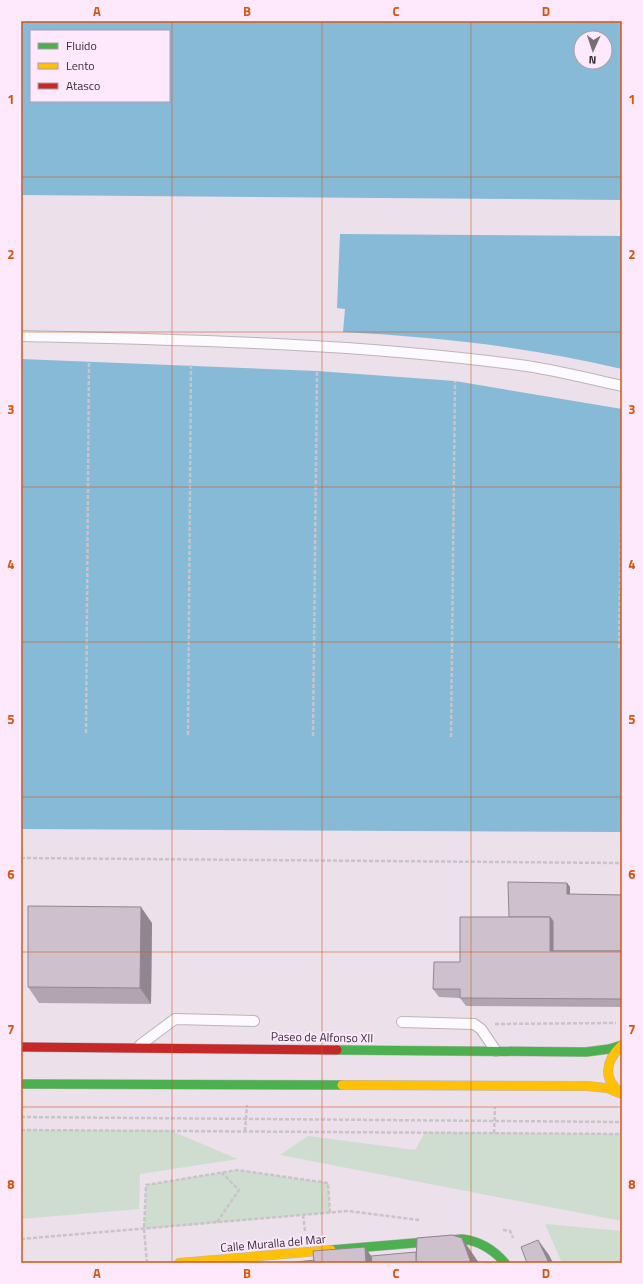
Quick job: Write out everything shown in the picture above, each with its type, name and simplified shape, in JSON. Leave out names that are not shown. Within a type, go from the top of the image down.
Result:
[{"type":"main road","name":"Paseo de Alfonso XII","points":[[21,1047],[586,1052],[609,1049],[622,1045]]},
{"type":"main road","points":[[621,1093],[613,1087],[609,1080],[608,1064],[616,1050],[622,1045]]},
{"type":"main road","points":[[21,1084],[597,1086],[621,1093]]},
{"type":"main road","name":"Calle Muralla del Mar","points":[[179,1263],[462,1239],[487,1246],[505,1263]]},
{"type":"lane","points":[[21,336],[190,340],[384,350],[528,367],[622,386]]},
{"type":"lane","points":[[136,1048],[175,1020],[254,1020]]},
{"type":"lane","points":[[402,1022],[474,1024],[481,1029],[496,1051]]},
{"type":"path","points":[[86,733],[89,361]]},
{"type":"path","points":[[188,736],[191,365]]},
{"type":"path","points":[[313,736],[317,371]]},
{"type":"path","points":[[451,737],[456,381]]},
{"type":"path","points":[[619,648],[622,467]]},
{"type":"path","points":[[21,858],[622,863]]},
{"type":"path","points":[[481,1029],[497,1023],[622,1024]]},
{"type":"path","points":[[494,1133],[495,1085]]},
{"type":"path","points":[[21,1117],[622,1122]]},
{"type":"path","points":[[21,1130],[622,1134]]},
{"type":"path","points":[[147,1263],[144,1229],[146,1185],[237,1170],[328,1183],[330,1213]]},
{"type":"path","points":[[217,1222],[239,1190],[221,1172]]},
{"type":"path","points":[[21,1239],[348,1211]]},
{"type":"green space","points":[[21,1130],[169,1130],[238,1159],[140,1174],[139,1209],[21,1219]]},
{"type":"green space","points":[[425,1132],[622,1134],[622,1221],[280,1155],[308,1136],[415,1150]]},
{"type":"green space","points":[[237,1170],[328,1183],[330,1213],[144,1229],[146,1185]]},
{"type":"green space","points":[[545,1224],[622,1231],[622,1263],[562,1263]]},
{"type":"water","points":[[21,21],[622,21],[622,200],[21,195]]},
{"type":"water","points":[[340,234],[622,236],[622,369],[588,361],[484,344],[343,332],[345,309],[337,308]]},
{"type":"water","points":[[21,359],[317,371],[455,381],[622,409],[622,832],[21,829]]},
{"type":"building","points":[[508,882],[567,883],[567,894],[622,895],[622,951],[553,951],[553,921],[550,917],[509,917]]},
{"type":"building","points":[[28,906],[141,907],[140,988],[28,987]]},
{"type":"building","points":[[460,917],[550,917],[550,951],[622,951],[622,999],[460,998],[460,989],[433,989],[434,962],[460,962]]},
{"type":"building","points":[[452,1235],[462,1238],[471,1263],[416,1263],[417,1238]]},
{"type":"building","points":[[538,1240],[549,1263],[527,1263],[521,1247]]},
{"type":"building","points":[[365,1247],[366,1263],[314,1263],[313,1251]]},
{"type":"building","points":[[416,1252],[416,1263],[372,1263],[371,1256]]},
{"type":"building","points":[[314,1260],[314,1263],[288,1263]]},
{"type":"traffic: fast","points":[[337,1050],[586,1052],[609,1049],[622,1045]]},
{"type":"traffic: fast","points":[[21,1084],[342,1085]]},
{"type":"traffic: fast","points":[[331,1250],[462,1239],[486,1246],[505,1263]]},
{"type":"traffic: slow","points":[[622,1045],[612,1057],[608,1070],[611,1082],[622,1094]]},
{"type":"traffic: slow","points":[[342,1085],[587,1086],[607,1088],[619,1093]]},
{"type":"traffic: slow","points":[[179,1263],[331,1250]]},
{"type":"traffic: jam","points":[[21,1047],[337,1050]]}]
